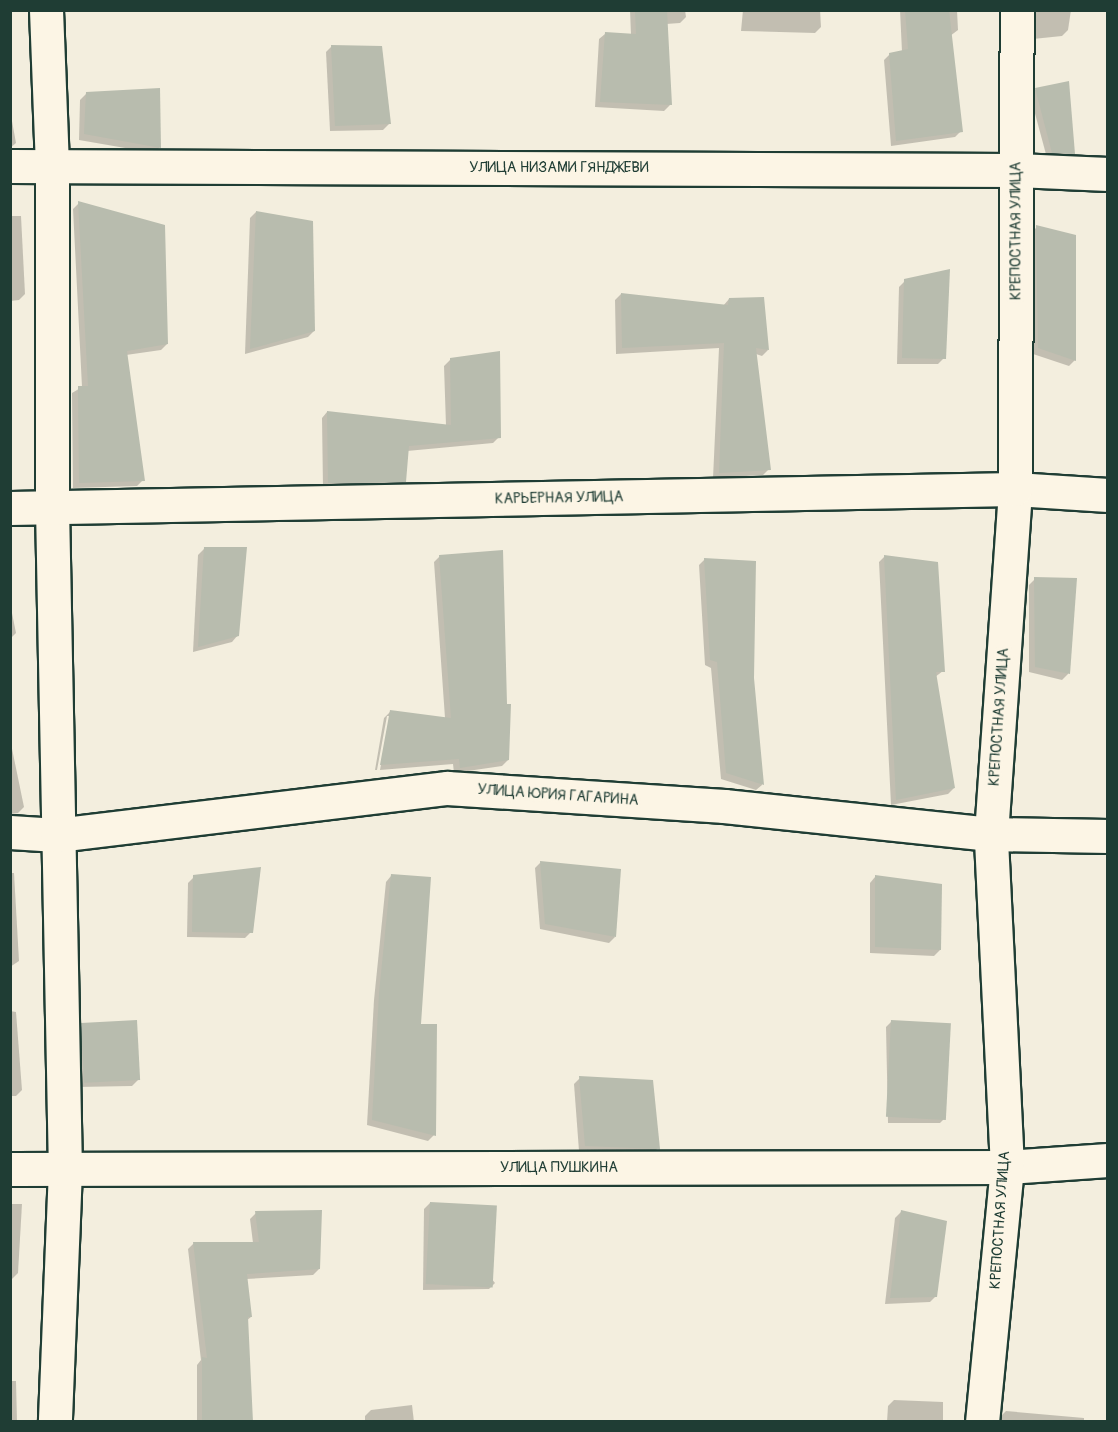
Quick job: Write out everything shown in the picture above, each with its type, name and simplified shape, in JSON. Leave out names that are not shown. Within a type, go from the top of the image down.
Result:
[{"type":"street","points":[[46,10],[52,166],[52,507],[65,1169],[55,1422]]},
{"type":"street","name":"КРЕПОСТНАЯ УЛИЦА","points":[[982,1422],[1007,1167],[991,834],[1015,489],[1017,10]]},
{"type":"street","name":"УЛИЦА НИЗАМИ ГЯНДЖЕВИ","points":[[10,166],[1016,170],[1107,174]]},
{"type":"street","name":"КАРЬЕРНАЯ УЛИЦА","points":[[10,507],[1015,489],[1107,495]]},
{"type":"street","name":"УЛИЦА ЮРИЯ ГАГАРИНА","points":[[10,832],[57,835],[447,788],[724,806],[991,834],[1107,836]]},
{"type":"street","name":"УЛИЦА ПУШКИНА","points":[[10,1169],[1007,1167],[1107,1160]]},
{"type":"building","points":[[635,10],[667,10],[672,105],[600,102],[605,32],[636,34]]},
{"type":"building","points":[[905,10],[949,10],[963,132],[896,141],[889,53],[908,49]]},
{"type":"building","points":[[331,45],[382,46],[391,124],[335,126]]},
{"type":"building","points":[[1069,81],[1075,154],[1052,153],[1035,88]]},
{"type":"building","points":[[160,88],[161,148],[84,134],[86,92]]},
{"type":"building","points":[[78,201],[165,225],[168,344],[127,351],[145,481],[79,483],[78,386],[88,386]]},
{"type":"building","points":[[256,211],[313,221],[315,331],[250,349]]},
{"type":"building","points":[[1036,225],[1076,235],[1076,361],[1038,348]]},
{"type":"building","points":[[950,269],[946,359],[902,358],[904,279]]},
{"type":"building","points":[[621,293],[728,305],[729,298],[764,297],[769,350],[756,348],[771,470],[719,473],[724,343],[622,348]]},
{"type":"building","points":[[500,351],[501,438],[409,446],[406,482],[328,483],[327,411],[451,425],[450,358]]},
{"type":"building","points":[[204,547],[247,547],[239,636],[198,647]]},
{"type":"building","points":[[503,550],[507,704],[511,704],[509,760],[460,768],[459,759],[380,765],[390,710],[451,718],[439,555]]},
{"type":"building","points":[[884,555],[938,562],[945,672],[936,672],[955,788],[896,800]]},
{"type":"building","points":[[704,558],[756,561],[754,678],[764,785],[726,773],[717,662],[710,660]]},
{"type":"building","points":[[1034,577],[1077,578],[1070,674],[1035,667]]},
{"type":"building","points":[[540,861],[621,869],[616,937],[545,924]]},
{"type":"building","points":[[261,867],[253,933],[192,932],[193,875]]},
{"type":"building","points":[[391,874],[431,877],[421,1024],[437,1024],[436,1136],[372,1120],[379,993]]},
{"type":"building","points":[[875,875],[942,884],[941,950],[875,947]]},
{"type":"building","points":[[137,1020],[140,1080],[84,1083],[81,1023]]},
{"type":"building","points":[[891,1020],[951,1023],[946,1120],[886,1117]]},
{"type":"building","points":[[579,1076],[653,1080],[660,1149],[585,1146]]},
{"type":"building","points":[[430,1202],[497,1206],[493,1287],[426,1284]]},
{"type":"building","points":[[322,1210],[320,1269],[247,1274],[252,1317],[248,1317],[253,1422],[202,1422],[202,1357],[207,1358],[193,1242],[259,1242],[255,1211]]},
{"type":"building","points":[[901,1210],[947,1221],[937,1297],[890,1298]]}]
